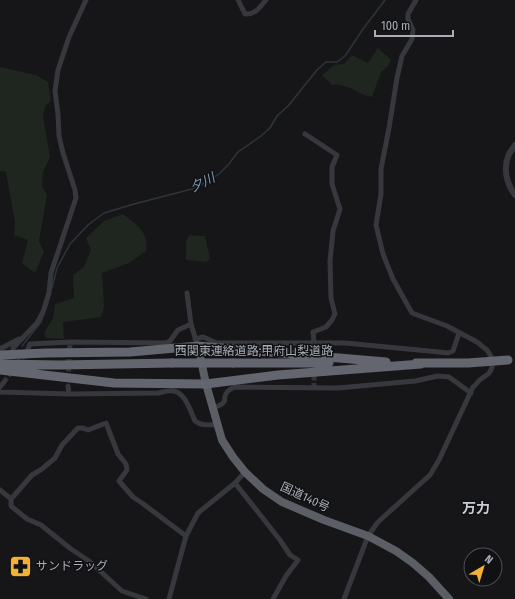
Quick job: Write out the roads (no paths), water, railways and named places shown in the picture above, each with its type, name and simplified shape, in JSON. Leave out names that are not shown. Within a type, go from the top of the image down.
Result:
[{"type":"highway","points":[[0,355],[130,352],[197,342],[390,362]]},
{"type":"highway","name":"国道140号","points":[[197,342],[206,384],[219,425],[222,440],[232,457],[246,472],[263,489],[282,502],[368,536],[396,551],[429,577],[450,599]]},
{"type":"highway","name":"西関東連絡道路;甲府山梨道路","points":[[0,364],[60,365],[390,362],[421,364],[508,360]]},
{"type":"highway","points":[[0,370],[114,382],[206,384],[278,375],[421,364]]},
{"type":"street","points":[[13,348],[37,322],[43,312],[49,293],[51,273],[76,198],[59,136],[58,114],[54,91],[58,70],[69,37],[86,0]]},
{"type":"street","points":[[238,0],[245,14],[250,15],[266,0]]},
{"type":"street","points":[[416,0],[408,14],[413,30],[412,39],[402,56],[397,78],[381,170],[381,194],[376,225],[383,254],[392,279],[412,312],[447,326],[477,342],[487,350],[492,358]]},
{"type":"street","points":[[305,134],[337,155],[332,167],[332,184],[340,209],[333,231],[330,261],[331,298],[335,314],[326,327],[313,332],[315,352]]},
{"type":"street","points":[[515,145],[509,153],[506,176],[511,190],[515,195]]},
{"type":"street","points":[[187,293],[191,324],[197,342],[203,337],[217,343],[345,343],[448,353],[453,351],[459,333]]},
{"type":"street","points":[[27,351],[30,344],[166,343],[170,341],[178,330],[191,324]]},
{"type":"street","points":[[0,348],[24,336]]},
{"type":"street","points":[[344,599],[368,536],[378,522],[430,475],[439,460],[473,387],[491,372],[492,366]]},
{"type":"street","points":[[213,408],[222,404],[225,401],[227,392],[235,387],[338,388],[415,381],[438,376],[449,377],[471,393]]},
{"type":"street","points":[[0,387],[4,382]]},
{"type":"street","points":[[68,386],[70,394]]},
{"type":"street","points":[[0,392],[70,394],[158,393],[172,391],[178,392],[182,395],[195,421],[202,425],[219,425]]},
{"type":"street","points":[[146,599],[122,591],[88,561],[41,525],[27,519],[11,506],[11,499],[32,475],[55,458],[62,445],[78,428],[88,430],[106,423],[118,454],[126,464],[127,470],[119,481],[133,497],[186,536]]},
{"type":"street","points":[[169,599],[186,536],[198,513],[235,483],[246,472]]},
{"type":"street","points":[[235,483],[276,534],[290,555],[298,560],[286,576],[273,599]]},
{"type":"street","points":[[0,490],[11,499]]},
{"type":"waterway","name":"夕川","points":[[52,288],[57,268],[70,244],[88,225],[104,213],[192,189],[209,181],[219,174],[238,152],[270,128],[277,116],[288,106],[317,70],[326,62],[337,62],[345,56],[385,0]]},
{"type":"waterway","name":"夕川","points":[[22,346],[41,322],[48,303]]},
{"type":"tunnel","points":[[68,379],[70,345]]},
{"type":"tunnel","points":[[4,382],[25,354]]},
{"type":"tunnel","points":[[314,371],[314,388]]},
{"type":"place","name":"サンドラッグ","points":[[20,566]]},
{"type":"district","name":"万力","points":[[476,508]]}]
